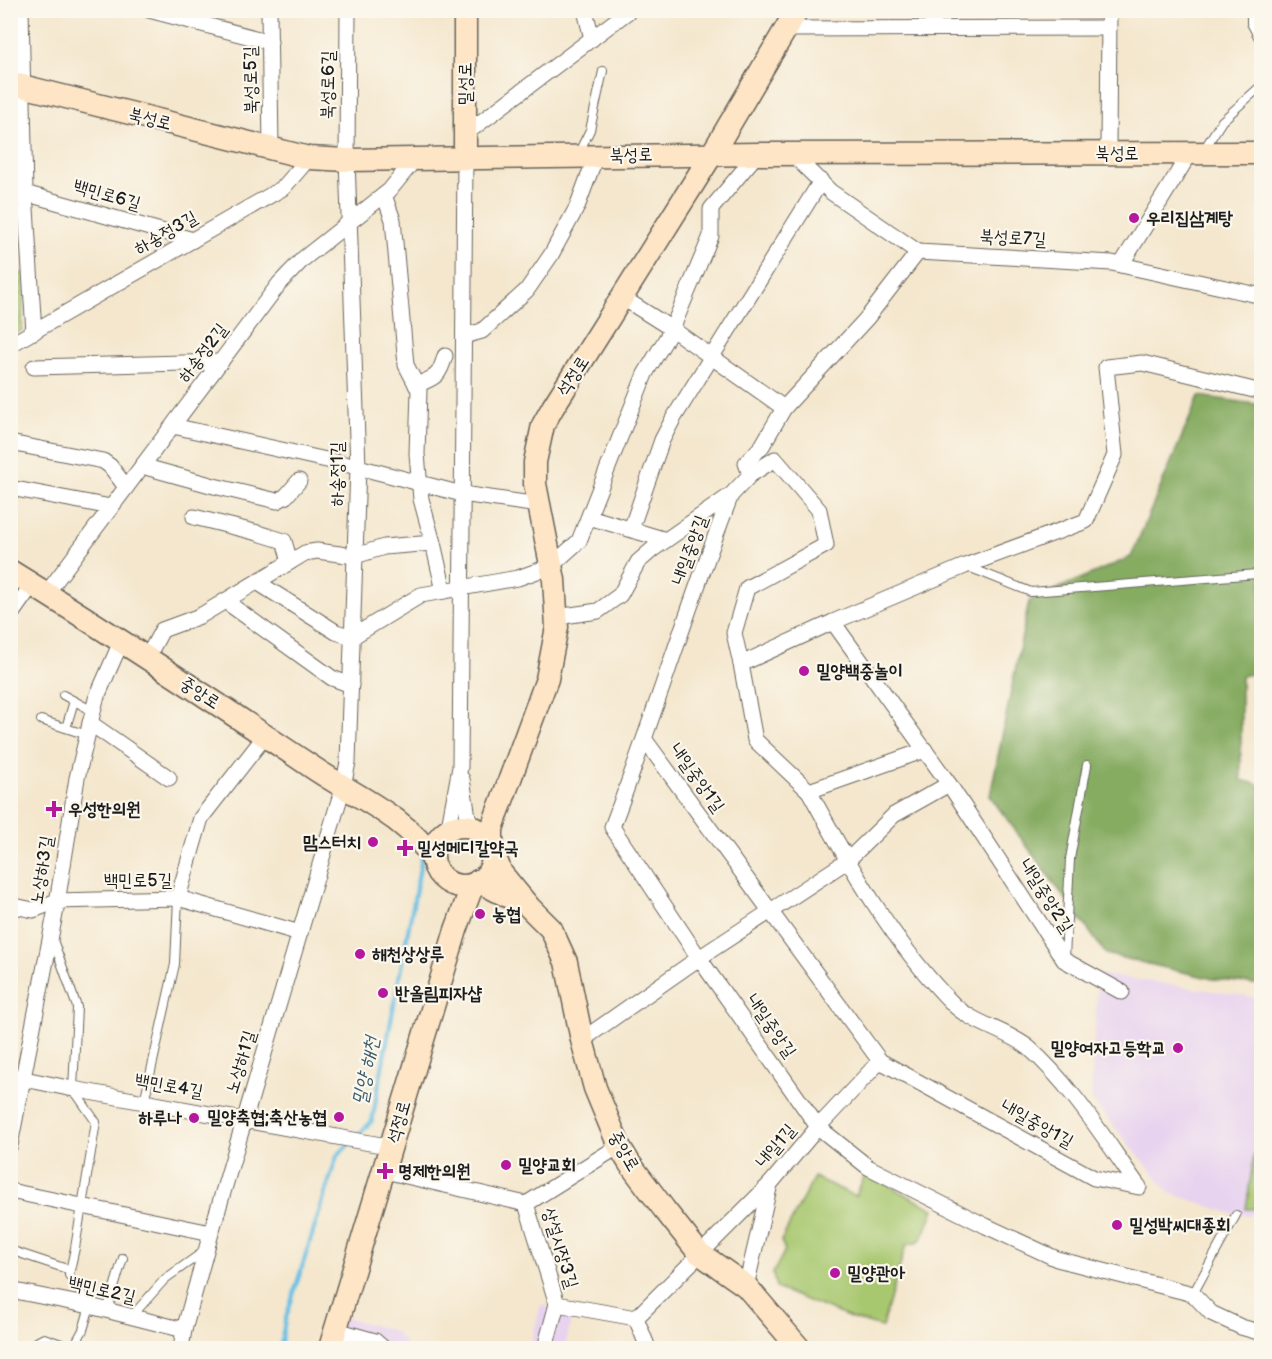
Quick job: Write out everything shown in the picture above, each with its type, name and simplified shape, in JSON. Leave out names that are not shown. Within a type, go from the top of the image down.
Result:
[{"type":"street","points":[[21,10],[17,85],[18,191],[34,332]]},
{"type":"street","points":[[149,10],[270,42]]},
{"type":"street","name":"북성로5길","points":[[269,10],[271,149]]},
{"type":"street","name":"북성로6길","points":[[347,160],[348,10]]},
{"type":"street","name":"밀성로","points":[[465,10],[465,157]]},
{"type":"street","points":[[585,10],[592,39]]},
{"type":"street","points":[[465,134],[630,10]]},
{"type":"street","points":[[1108,153],[1110,10]]},
{"type":"street","points":[[792,20],[1109,28]]},
{"type":"street","name":"석정로","points":[[492,849],[492,829],[547,679],[553,653],[557,617],[551,566],[535,484],[535,462],[543,425],[712,154],[792,20]]},
{"type":"street","name":"북성로","points":[[17,85],[309,158],[347,160],[712,154],[1262,153]]},
{"type":"street","points":[[1121,265],[1196,153]]},
{"type":"street","points":[[257,582],[336,632],[352,636],[421,595],[518,578],[551,566],[579,541],[645,374],[672,330],[711,236],[711,209],[757,154]]},
{"type":"street","points":[[750,475],[746,463],[762,446],[784,408],[867,318],[918,252],[831,192],[792,154]]},
{"type":"street","points":[[464,336],[482,331],[527,290],[551,255],[577,207],[587,156]]},
{"type":"street","points":[[465,157],[460,767],[468,817],[474,828]]},
{"type":"street","name":"하송정3길","points":[[10,345],[282,188],[309,158]]},
{"type":"street","name":"하송정2길","points":[[10,616],[39,589],[111,507],[279,284],[303,260],[384,195],[415,159]]},
{"type":"street","name":"하송정1길","points":[[343,787],[348,762],[358,467],[347,160]]},
{"type":"street","points":[[631,529],[662,440],[673,419],[820,182]]},
{"type":"street","name":"백민로6길","points":[[18,191],[193,240]]},
{"type":"street","points":[[384,195],[393,220],[406,365],[419,390],[417,454],[421,499],[444,591]]},
{"type":"street","name":"북성로7길","points":[[918,252],[1121,265],[1262,296]]},
{"type":"street","points":[[623,298],[784,408]]},
{"type":"street","points":[[416,385],[435,378],[441,372],[445,356]]},
{"type":"street","points":[[34,367],[220,362]]},
{"type":"street","points":[[741,664],[965,566],[1086,521],[1115,455],[1106,367],[1142,363],[1262,392]]},
{"type":"street","points":[[173,426],[358,467],[462,494],[539,505]]},
{"type":"street","points":[[10,443],[103,461],[110,466],[126,487]]},
{"type":"street","points":[[557,617],[598,610],[620,595],[638,562],[731,495],[750,475],[775,459],[819,510],[826,545],[747,588],[734,633],[755,740],[809,791],[847,861]]},
{"type":"street","points":[[142,466],[277,501],[286,496],[299,481]]},
{"type":"street","points":[[10,488],[111,507]]},
{"type":"street","name":"내일중앙길","points":[[731,495],[612,827],[699,958],[818,1127],[868,1167],[1022,1244],[1057,1259],[1193,1294],[1211,1313],[1241,1327],[1262,1333]]},
{"type":"street","points":[[194,517],[284,541],[290,562]]},
{"type":"street","points":[[589,517],[666,540]]},
{"type":"street","points":[[147,658],[162,630],[200,616],[305,553],[317,551],[355,556],[384,547],[433,543]]},
{"type":"street","name":"중앙로","points":[[10,572],[388,814]]},
{"type":"street","points":[[225,601],[332,678],[351,685]]},
{"type":"street","name":"내일중앙2길","points":[[833,622],[949,784],[1065,960]]},
{"type":"street","name":"노상하3길","points":[[10,1145],[17,1077],[51,933],[77,778],[96,699],[121,642]]},
{"type":"street","points":[[90,723],[169,778]]},
{"type":"street","points":[[178,898],[201,818],[265,736]]},
{"type":"street","name":"내일중앙1길","points":[[645,740],[880,1061],[1094,1178],[1139,1187],[1066,1088],[1028,1047],[957,1007],[919,967],[847,861]]},
{"type":"street","points":[[809,791],[925,750]]},
{"type":"street","points":[[460,767],[450,821],[434,849],[438,868],[451,883],[469,885],[478,881],[490,867],[492,849]]},
{"type":"street","points":[[582,1040],[699,958],[847,861],[894,815],[949,784]]},
{"type":"street","points":[[474,828],[508,785]]},
{"type":"street","name":"노상하1길","points":[[182,1348],[184,1329],[211,1233],[343,787]]},
{"type":"street","points":[[388,814],[420,826],[445,832],[464,826],[482,833],[492,849],[501,873],[529,907]]},
{"type":"street","points":[[388,814],[426,847],[453,897],[456,930]]},
{"type":"street","points":[[478,881],[529,907]]},
{"type":"street","name":"석정로","points":[[333,1339],[366,1224],[385,1171],[389,1146],[456,930],[470,892],[478,881]]},
{"type":"street","name":"백민로5길","points":[[10,904],[33,910],[57,901],[178,898],[300,933]]},
{"type":"street","name":"중앙로","points":[[529,907],[551,929],[566,962],[582,1040],[595,1088],[619,1146],[643,1182],[699,1253],[746,1287],[799,1348]]},
{"type":"street","points":[[1065,960],[1122,992]]},
{"type":"street","name":"내일1길","points":[[699,1253],[770,1184],[818,1127],[880,1061]]},
{"type":"street","name":"백민로4길","points":[[17,1077],[389,1146]]},
{"type":"street","name":"상설시장3길","points":[[385,1171],[526,1204],[619,1146]]},
{"type":"street","points":[[746,1287],[770,1184]]},
{"type":"street","points":[[10,1191],[211,1233]]},
{"type":"street","name":"상설시장3길","points":[[526,1204],[557,1304],[545,1348]]},
{"type":"street","points":[[648,1348],[636,1318],[699,1253]]},
{"type":"street","name":"백민로2길","points":[[10,1290],[90,1306],[184,1329]]},
{"type":"street","name":"상설시장3길","points":[[557,1304],[636,1318]]},
{"type":"street","points":[[333,1339],[375,1341],[383,1348]]},
{"type":"lane","points":[[1251,10],[1251,23],[1262,44]]},
{"type":"lane","points":[[587,156],[590,130],[603,71]]},
{"type":"lane","points":[[1196,153],[1222,121],[1262,86]]},
{"type":"lane","points":[[965,566],[1031,592],[1257,574]]},
{"type":"lane","points":[[41,720],[66,728],[90,723],[74,701],[63,695]]},
{"type":"lane","points":[[66,728],[74,701]]},
{"type":"lane","name":"내일중앙2길","points":[[1065,960],[1070,860],[1087,765]]},
{"type":"lane","points":[[144,1102],[174,964],[178,898]]},
{"type":"lane","points":[[25,1348],[44,1338],[73,1348],[83,1330],[90,1306],[69,1275],[96,1122],[73,1089],[77,1007],[51,933]]},
{"type":"lane","points":[[1193,1294],[1236,1215]]},
{"type":"lane","points":[[132,1317],[165,1279],[207,1249]]},
{"type":"lane","points":[[10,1250],[70,1270]]},
{"type":"lane","points":[[107,1311],[123,1258]]},
{"type":"shaded area","name":"밀양여자고등학교","points":[[1098,974],[1261,998],[1261,1215],[1236,1215],[1170,1193],[1091,1099]]},
{"type":"shaded area","points":[[541,1305],[572,1314],[565,1348],[530,1348]]},
{"type":"shaded area","points":[[339,1316],[395,1331],[408,1348],[370,1348],[333,1340]]},
{"type":"green space","points":[[24,273],[22,330],[10,337],[10,274]]},
{"type":"green space","points":[[1199,396],[1261,405],[1261,672],[1241,676],[1241,780],[1261,785],[1261,985],[1213,979],[1106,954],[990,796],[1029,601],[1131,557]]},
{"type":"green space","points":[[1254,1155],[1261,1156],[1261,1208],[1246,1209]]},
{"type":"green space","points":[[866,1174],[934,1209],[919,1242],[906,1245],[882,1327],[853,1319],[776,1288],[773,1273],[785,1250],[781,1241],[814,1177],[855,1196]]},
{"type":"waterway","name":"밀양 해천","points":[[357,1136],[372,1121],[422,857]]},
{"type":"waterway","name":"밀양 해천","points":[[280,1348],[285,1321],[337,1156],[350,1143]]},
{"type":"place","name":"우리집삼계탕","points":[[1134,218]]},
{"type":"place","name":"밀양백중놀이","points":[[804,671]]},
{"type":"place","name":"우성한의원","points":[[54,809]]},
{"type":"place","name":"맘스터치","points":[[373,842]]},
{"type":"place","name":"밀성메디칼약국","points":[[405,848]]},
{"type":"place","name":"농협","points":[[480,914]]},
{"type":"place","name":"해천상상루","points":[[360,954]]},
{"type":"place","name":"반올림피자샵","points":[[383,993]]},
{"type":"place","name":"밀양여자고등학교","points":[[1178,1048]]},
{"type":"place","name":"밀양축협;축산농협","points":[[339,1117]]},
{"type":"place","name":"하루나","points":[[194,1118]]},
{"type":"place","name":"밀양교회","points":[[506,1165]]},
{"type":"place","name":"명제한의원","points":[[385,1171]]},
{"type":"place","name":"밀성박씨대종회","points":[[1117,1225]]},
{"type":"place","name":"밀양관아","points":[[835,1273]]}]
